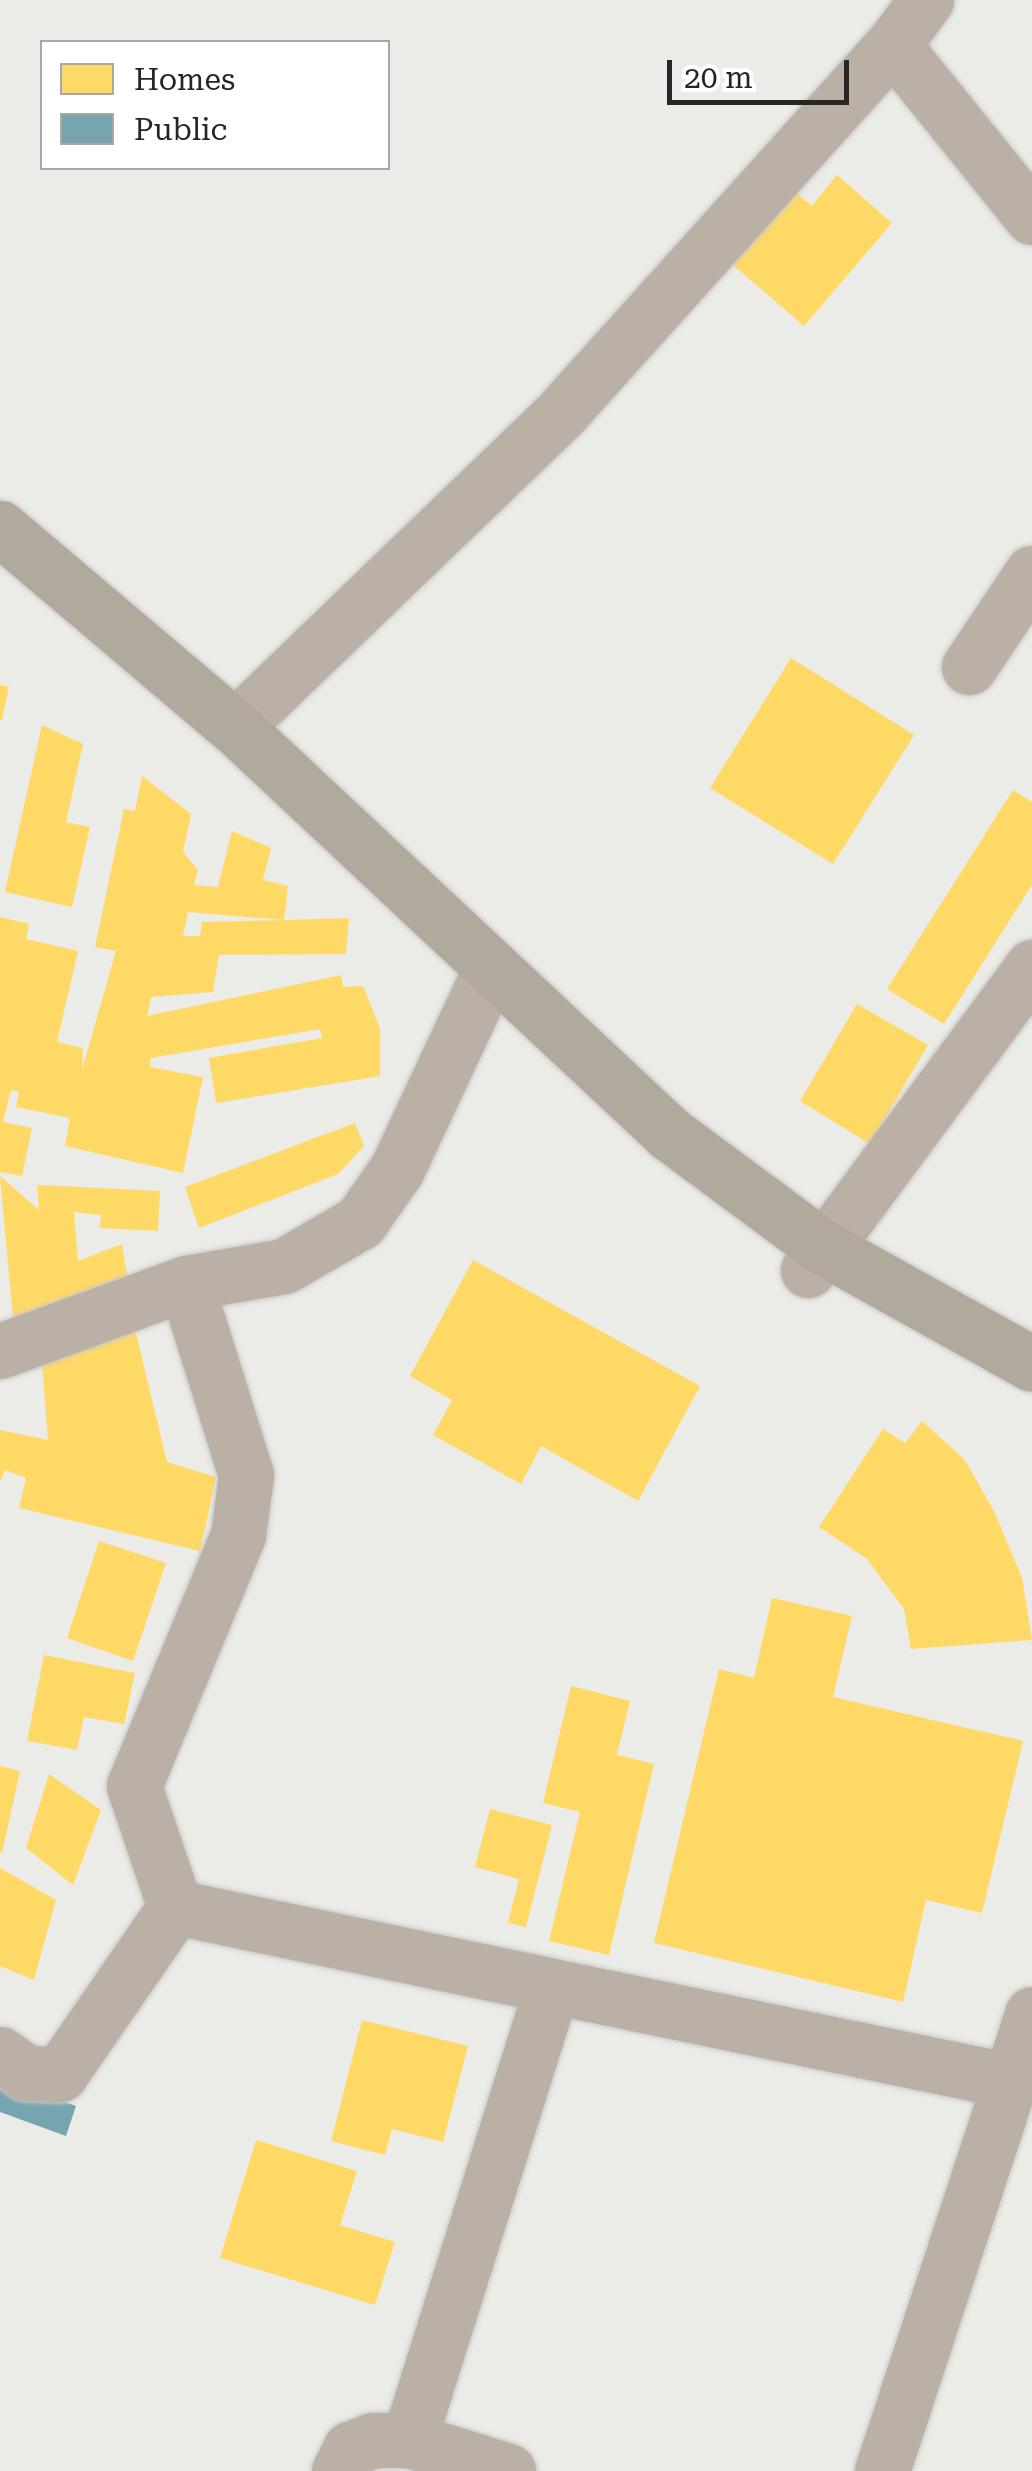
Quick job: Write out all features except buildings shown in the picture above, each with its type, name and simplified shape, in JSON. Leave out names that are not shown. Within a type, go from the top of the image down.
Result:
[{"type":"main road","points":[[0,528],[234,727],[670,1134],[816,1259],[1032,1364]]},
{"type":"street","points":[[234,727],[562,412],[894,45],[926,0]]},
{"type":"street","points":[[894,45],[1032,218]]},
{"type":"street","points":[[969,667],[1032,574]]},
{"type":"street","points":[[816,1259],[1032,967]]},
{"type":"street","points":[[0,1351],[186,1283],[284,1266],[360,1222],[397,1169],[491,968]]},
{"type":"street","points":[[175,1907],[134,1786],[238,1536],[246,1475],[186,1283]]},
{"type":"street","points":[[175,1907],[1016,2082]]},
{"type":"street","points":[[0,2054],[26,2073],[60,2074],[175,1907]]},
{"type":"street","points":[[409,2440],[552,1986]]},
{"type":"street","points":[[882,2471],[1016,2082],[1032,2014]]},
{"type":"street","points":[[340,2471],[350,2449],[409,2440],[508,2471]]}]
